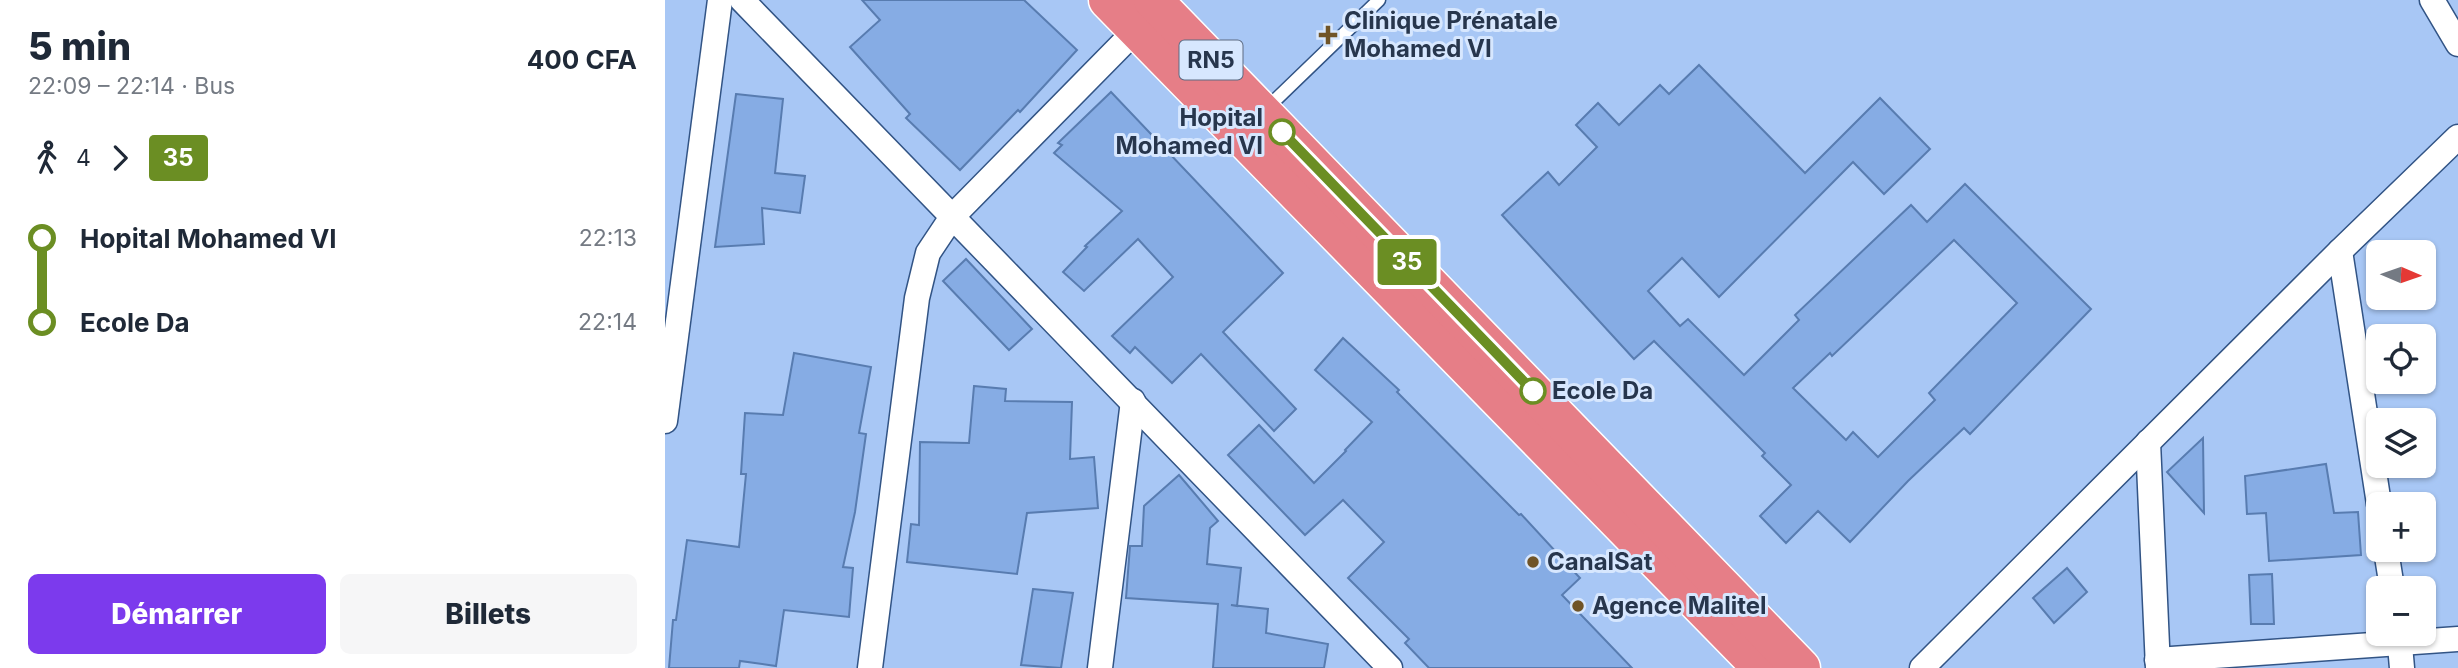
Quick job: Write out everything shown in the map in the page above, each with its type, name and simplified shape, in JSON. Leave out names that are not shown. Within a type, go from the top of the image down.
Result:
[{"type":"highway","name":"RN5","points":[[1108,0],[1150,12],[1262,113],[1801,668]]},
{"type":"highway","name":"RN5","points":[[1150,12],[1762,668]]},
{"type":"street","points":[[665,421],[720,0]]},
{"type":"street","points":[[742,0],[1390,668]]},
{"type":"street","points":[[2432,0],[2458,44]]},
{"type":"street","points":[[870,668],[917,298],[928,253],[952,217],[1150,12]]},
{"type":"street","points":[[1923,668],[2340,251],[2458,137]]},
{"type":"street","points":[[2340,251],[2377,492]]},
{"type":"street","points":[[1100,668],[1133,401]]},
{"type":"street","points":[[2148,442],[2157,664],[2366,642]]},
{"type":"street","points":[[2436,639],[2458,639]]},
{"type":"street","points":[[2401,646],[2402,668]]},
{"type":"lane","points":[[1262,113],[1379,0]]},
{"type":"building","points":[[862,0],[1024,0],[1077,50],[1020,112],[1018,110],[960,170],[906,118],[910,114],[850,47],[880,20]]},
{"type":"building","points":[[1699,65],[1805,173],[1880,98],[1930,149],[1884,194],[1853,162],[1719,297],[1682,258],[1648,291],[1680,326],[1688,319],[1744,375],[1799,320],[1795,315],[1911,205],[1927,222],[1965,184],[2091,309],[1970,434],[1964,428],[1908,481],[1850,542],[1818,511],[1786,543],[1760,516],[1791,485],[1762,456],[1765,453],[1654,341],[1634,359],[1502,215],[1548,172],[1559,185],[1597,147],[1576,125],[1598,103],[1619,125],[1660,85],[1669,94]],"holes":[[[1954,240],[2017,303],[1929,393],[1935,400],[1878,457],[1853,432],[1846,440],[1793,388],[1830,353],[1832,356]]]},
{"type":"building","points":[[1111,92],[1283,273],[1223,332],[1296,409],[1274,431],[1201,354],[1172,383],[1135,347],[1130,353],[1112,336],[1173,277],[1138,239],[1084,291],[1063,272],[1087,247],[1085,246],[1122,211],[1054,153],[1062,145],[1058,143]]},
{"type":"building","points":[[736,94],[783,99],[775,173],[805,176],[800,213],[762,208],[764,244],[715,247]]},
{"type":"building","points":[[966,259],[1032,329],[1009,350],[943,281]]},
{"type":"building","points":[[1343,338],[1399,390],[1397,392],[1519,515],[1521,514],[1580,578],[1562,595],[1632,668],[1429,668],[1405,643],[1409,639],[1348,578],[1384,542],[1343,500],[1305,535],[1228,455],[1259,425],[1314,483],[1346,451],[1372,422],[1315,370]]},
{"type":"building","points":[[794,353],[871,367],[859,433],[866,434],[855,512],[843,567],[853,568],[849,617],[784,610],[776,666],[740,661],[739,668],[669,668],[673,620],[676,620],[687,540],[739,547],[746,474],[741,474],[745,413],[783,415]]},
{"type":"building","points":[[974,386],[1006,389],[1005,401],[1072,402],[1070,459],[1094,457],[1098,508],[1027,513],[1017,574],[907,562],[911,524],[919,525],[920,442],[969,443]]},
{"type":"building","points":[[2203,438],[2204,513],[2167,472]]},
{"type":"building","points":[[2326,464],[2334,513],[2358,512],[2361,555],[2269,561],[2266,513],[2247,514],[2245,476]]},
{"type":"building","points":[[1179,475],[1218,521],[1210,528],[1207,564],[1241,568],[1237,606],[1268,609],[1266,633],[1328,644],[1324,668],[1213,668],[1218,604],[1126,598],[1130,546],[1142,546],[1144,506]]},
{"type":"building","points":[[2067,568],[2087,592],[2054,623],[2033,598]]},
{"type":"building","points":[[2272,574],[2274,624],[2251,624],[2249,575]]},
{"type":"building","points":[[1033,589],[1073,593],[1061,668],[1021,665]]},
{"type":"bus line","name":"35","points":[[1282,132],[1533,391]]},
{"type":"place","name":"Clinique Prénatale Mohamed VI","points":[[1328,35]]},
{"type":"place","name":"Hopital Mohamed VI","points":[[1282,132]]},
{"type":"place","name":"Ecole Da","points":[[1533,391]]},
{"type":"place","name":"CanalSat","points":[[1533,562]]},
{"type":"place","name":"Agence Malitel","points":[[1578,606]]}]
